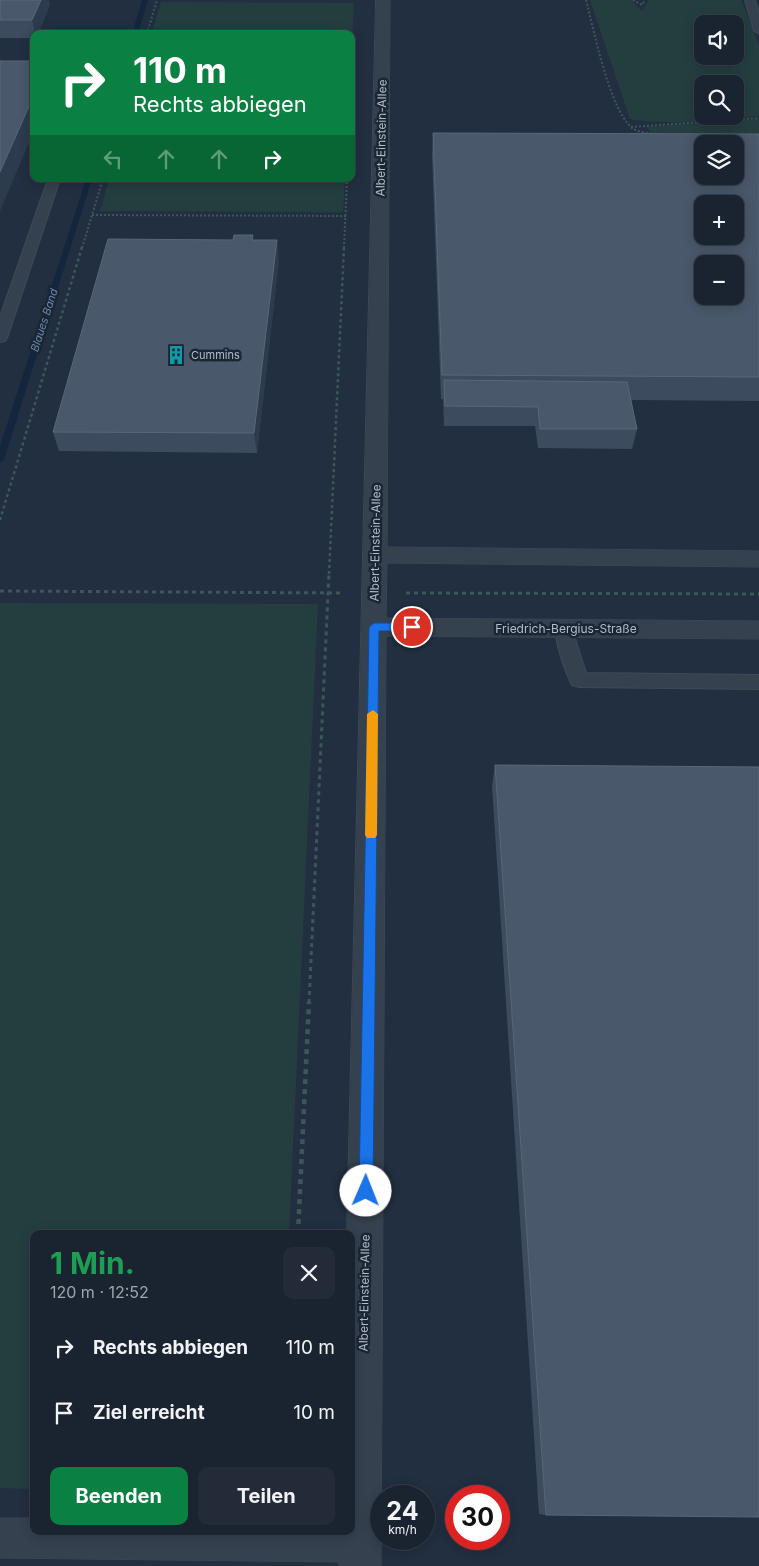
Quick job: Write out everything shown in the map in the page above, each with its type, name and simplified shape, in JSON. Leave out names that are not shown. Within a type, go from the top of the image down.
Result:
[{"type":"street","name":"Albert-Einstein-Allee","points":[[361,1554],[383,0]]},
{"type":"street","points":[[375,555],[759,559]]},
{"type":"street","name":"Friedrich-Bergius-Straße","points":[[374,627],[759,630]]},
{"type":"street","points":[[0,1538],[361,1554]]},
{"type":"lane","points":[[750,0],[759,31]]},
{"type":"lane","points":[[0,338],[53,182]]},
{"type":"lane","points":[[564,628],[568,649],[578,680],[759,682]]},
{"type":"path","points":[[148,30],[157,0]]},
{"type":"path","points":[[586,0],[605,71],[624,120],[640,132],[666,136]]},
{"type":"path","points":[[633,0],[642,5],[645,0]]},
{"type":"path","points":[[631,127],[759,118]]},
{"type":"path","points":[[0,520],[102,182]]},
{"type":"path","points":[[298,1230],[347,182]]},
{"type":"path","points":[[92,215],[380,216]]},
{"type":"green space","points":[[590,0],[631,0],[642,11],[649,0],[741,0],[759,45],[759,116],[744,117],[744,75],[694,75],[694,121],[630,119]]},
{"type":"green space","points":[[161,2],[354,3],[353,30],[158,30],[153,28]]},
{"type":"green space","points":[[759,119],[759,134],[653,133],[646,127],[694,124],[744,125],[744,120]]},
{"type":"green space","points":[[108,182],[345,182],[343,212],[100,211]]},
{"type":"green space","points":[[0,603],[318,604],[289,1230],[30,1230],[30,1489],[0,1488]]},
{"type":"building","points":[[0,0],[41,0],[32,20],[0,20]]},
{"type":"building","points":[[0,61],[30,61],[30,104],[0,172]]},
{"type":"building","points":[[433,133],[759,134],[759,377],[442,375]]},
{"type":"building","name":"Cummins","points":[[234,235],[253,235],[252,240],[277,240],[254,433],[53,432],[108,239],[233,240]]},
{"type":"building","points":[[444,380],[627,382],[637,429],[540,429],[538,407],[445,406]]},
{"type":"building","points":[[495,765],[759,767],[759,1517],[546,1515]]},
{"type":"waterway","name":"Blaues Band","points":[[136,30],[145,0]]},
{"type":"waterway","name":"Blaues Band","points":[[0,460],[88,182]]},
{"type":"slow traffic","points":[[371,835],[373,714]]},
{"type":"place","name":"Cummins","points":[[176,355]]},
{"type":"route","points":[[366,1191],[374,627],[412,627]]}]
